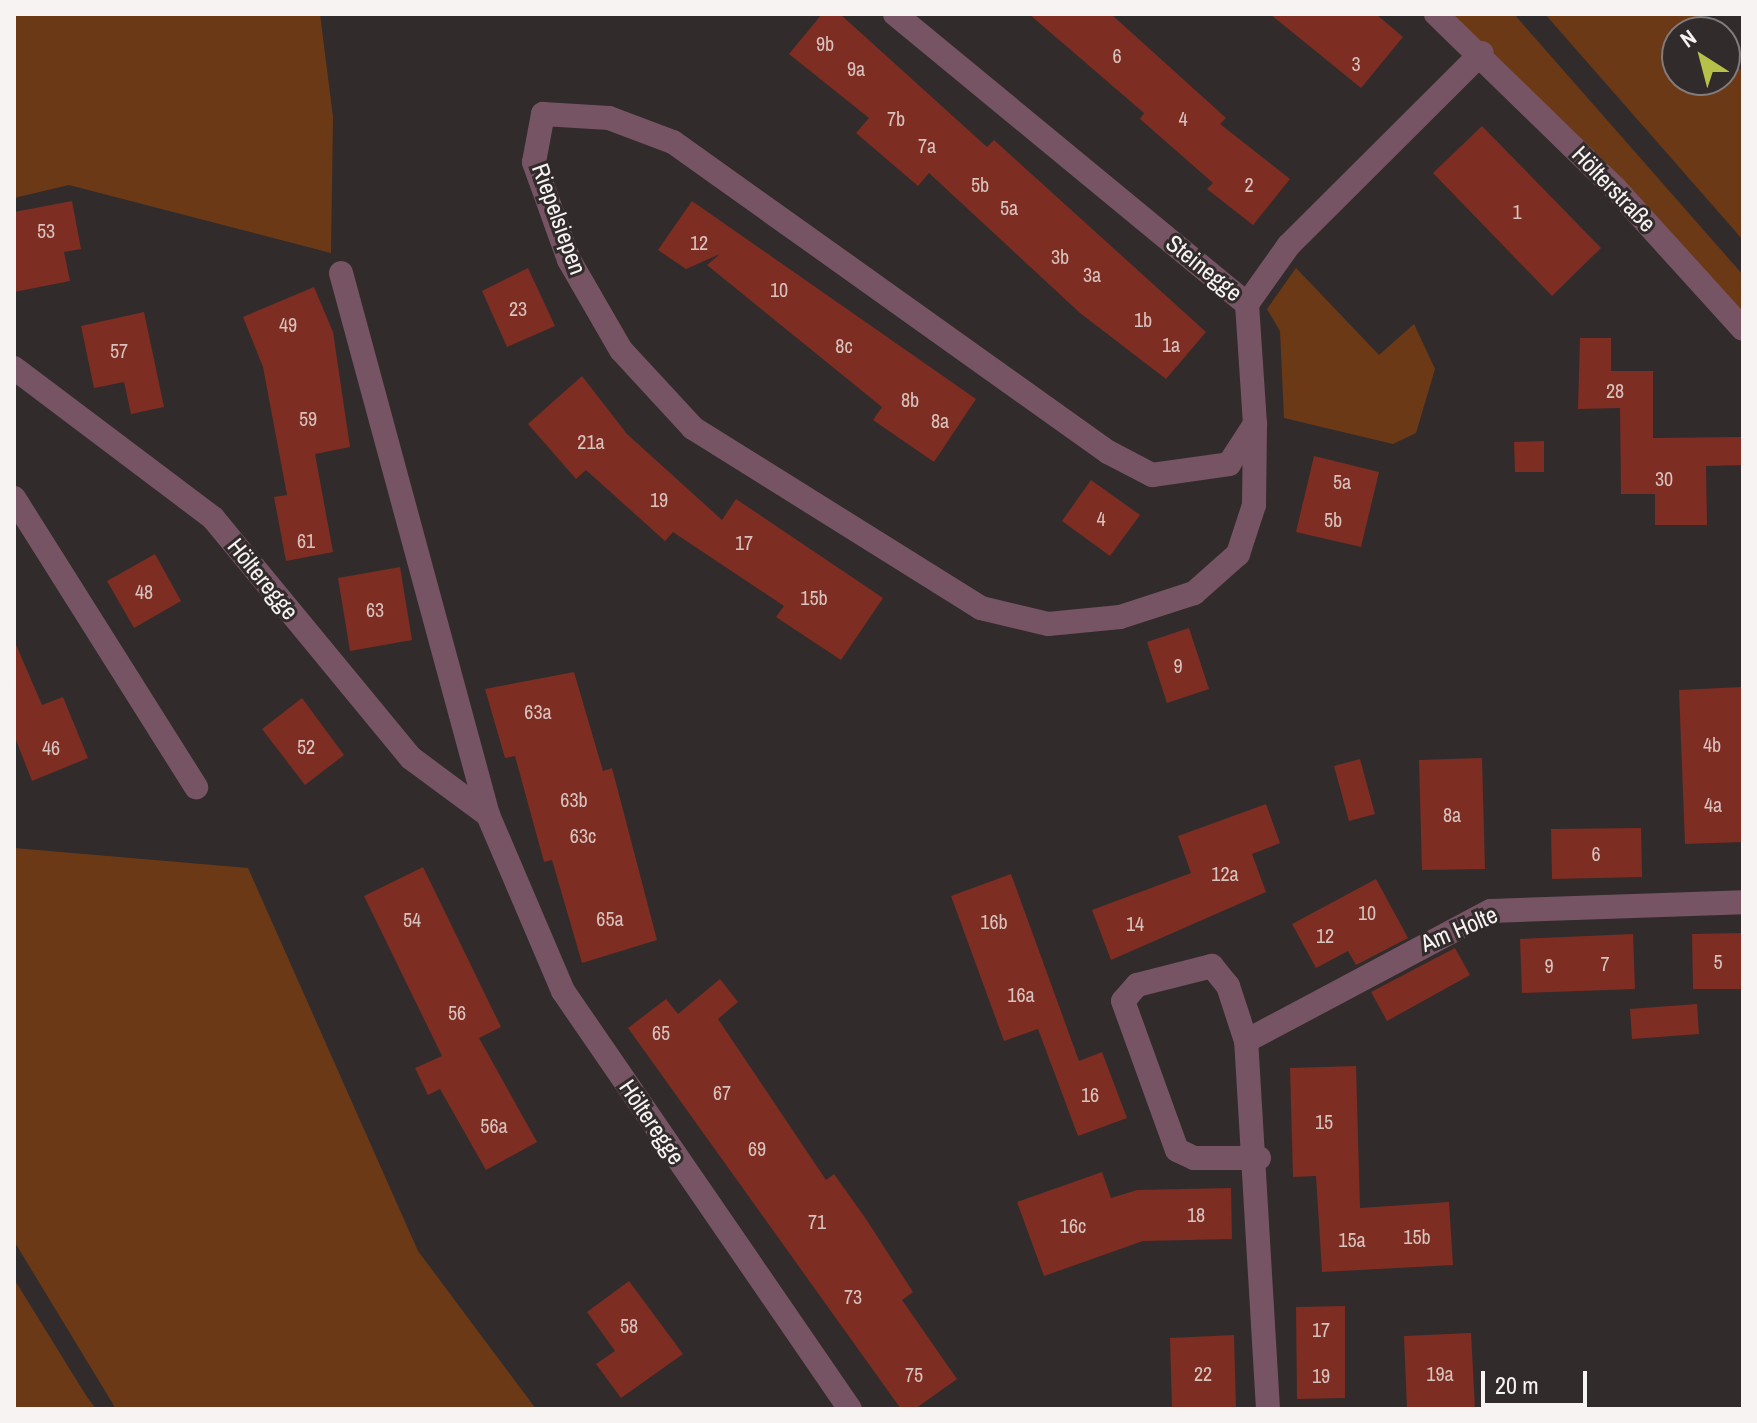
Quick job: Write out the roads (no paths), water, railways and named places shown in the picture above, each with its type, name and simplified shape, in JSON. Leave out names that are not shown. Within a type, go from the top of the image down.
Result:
[{"type":"street","name":"Steinegge","points":[[895,14],[1247,304],[1289,245],[1482,53]]},
{"type":"street","name":"Hölterstraße","points":[[1436,14],[1482,53],[1743,329]]},
{"type":"street","name":"Riepelsiepen","points":[[1247,304],[1255,424],[1254,505],[1238,554],[1194,593],[1120,617],[1048,624],[981,608],[693,428],[621,350],[569,260],[534,162],[543,114],[609,118],[673,142],[1108,452],[1152,475],[1229,464],[1255,424]]},
{"type":"street","name":"Hölteregge","points":[[341,273],[488,815],[563,991],[850,1409]]},
{"type":"street","name":"Hölteregge","points":[[14,368],[213,518],[411,758],[488,815]]},
{"type":"street","points":[[14,498],[196,787]]},
{"type":"street","name":"Am Holte","points":[[1246,1041],[1491,911],[1743,902]]},
{"type":"street","points":[[1259,1158],[1194,1158],[1177,1150],[1123,1001],[1137,985],[1212,966],[1228,986],[1246,1041],[1259,1158],[1268,1409]]}]
